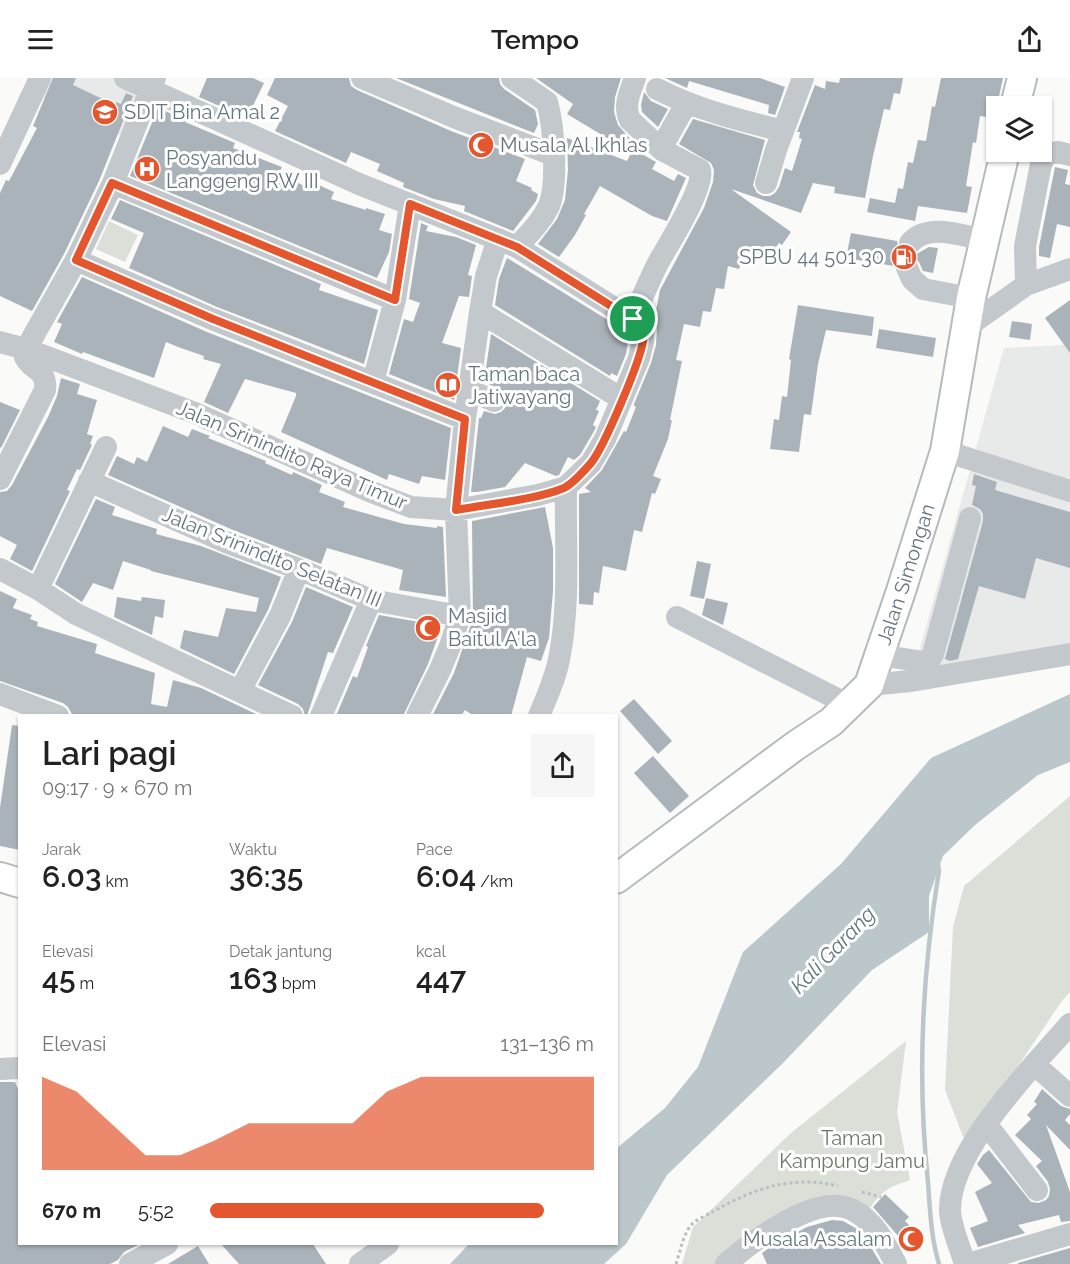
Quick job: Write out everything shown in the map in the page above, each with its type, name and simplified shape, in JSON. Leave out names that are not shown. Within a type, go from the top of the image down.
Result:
[{"type":"main road","points":[[1018,96],[1022,78]]},
{"type":"main road","name":"Jalan Simongan","points":[[869,685],[902,591],[945,451],[969,312],[1003,162]]},
{"type":"main road","points":[[618,878],[831,722],[869,685]]},
{"type":"main road","points":[[0,877],[18,882]]},
{"type":"street","points":[[0,164],[40,78]]},
{"type":"street","points":[[125,78],[153,84],[359,184],[508,243],[633,319],[643,328],[643,342],[605,439],[591,463],[566,487],[565,619],[560,656],[540,714]]},
{"type":"street","points":[[362,78],[456,118],[553,155]]},
{"type":"street","points":[[633,319],[702,176],[700,170],[662,150],[630,120],[625,108],[635,78]]},
{"type":"street","points":[[766,183],[803,78]]},
{"type":"street","points":[[422,713],[460,616],[456,510],[465,419],[486,276],[508,243],[539,224],[549,204],[554,182],[548,102],[523,83]]},
{"type":"street","points":[[0,479],[45,390],[46,380],[41,371],[28,362],[25,357],[26,349],[76,260],[112,183],[153,84]]},
{"type":"street","points":[[657,89],[686,104],[713,113],[783,131]]},
{"type":"street","points":[[662,150],[686,104]]},
{"type":"street","points":[[1026,285],[1025,246],[1041,164],[1047,154],[1058,152],[1070,155]]},
{"type":"street","points":[[112,183],[395,300]]},
{"type":"street","points":[[373,382],[395,300],[410,204]]},
{"type":"street","points":[[910,243],[920,234],[935,232],[985,240]]},
{"type":"street","points":[[76,260],[213,319],[465,419]]},
{"type":"street","points":[[907,268],[912,279],[923,289],[969,312],[1026,285],[1070,269]]},
{"type":"street","points":[[480,312],[622,399]]},
{"type":"street","name":"Jalan Srinindito Raya Timur","points":[[0,342],[26,349],[195,413],[369,491],[411,507],[456,510],[538,495],[566,487]]},
{"type":"street","points":[[469,390],[494,401]]},
{"type":"street","points":[[38,589],[106,447]]},
{"type":"street","points":[[945,451],[1070,491]]},
{"type":"street","name":"Jalan Srinindito Selatan III","points":[[89,481],[228,543],[300,569],[371,600],[460,616]]},
{"type":"street","points":[[879,656],[924,662],[930,659],[970,518]]},
{"type":"street","points":[[0,569],[38,589],[76,614],[288,714]]},
{"type":"street","points":[[240,691],[279,616],[300,569]]},
{"type":"street","points":[[322,714],[371,600]]},
{"type":"street","points":[[677,617],[847,704]]},
{"type":"street","points":[[869,685],[911,681],[1070,654]]},
{"type":"street","points":[[0,694],[53,714]]},
{"type":"street","points":[[1069,1026],[1034,1064],[987,1125],[962,1166],[951,1201],[951,1220],[967,1264],[1070,1234]]},
{"type":"street","points":[[1034,1064],[1070,1096]]},
{"type":"street","points":[[0,1069],[18,1068]]},
{"type":"street","points":[[987,1125],[1037,1190]]},
{"type":"street","points":[[726,1264],[752,1242],[784,1223],[812,1210],[844,1206],[868,1221],[880,1235],[896,1264]]},
{"type":"street","points":[[130,1264],[165,1245]]},
{"type":"street","points":[[360,1264],[387,1245]]},
{"type":"path","points":[[676,1264],[692,1224],[733,1200],[774,1185],[816,1181],[838,1186]]},
{"type":"path","points":[[860,1192],[881,1197]]},
{"type":"shaded area","name":"SDIT Bina Amal 2","points":[[47,78],[127,78],[147,88],[127,139],[38,95]]},
{"type":"shaded area","points":[[1070,340],[1070,647],[911,680],[1004,348],[1062,345]]},
{"type":"green space","points":[[109,221],[138,235],[125,262],[96,249]]},
{"type":"green space","points":[[1070,796],[1070,992],[966,1144],[945,1090],[953,927],[964,886]]},
{"type":"green space","name":"Taman Kampung Jamu","points":[[906,1041],[897,1112],[910,1180],[887,1190],[870,1208],[839,1199],[722,1264],[682,1264],[693,1227],[791,1133]]},
{"type":"water","name":"Kali Garang","points":[[1070,694],[1070,762],[1038,775],[975,825],[943,856],[929,896],[929,932],[872,970],[782,1064],[667,1175],[626,1244],[604,1264],[450,1264],[468,1245],[618,1245],[618,1147],[665,1108],[698,1067],[743,952],[841,864],[931,758]]},
{"type":"building","points":[[53,78],[76,78],[73,85],[115,105],[116,102],[121,104],[126,93],[133,96],[99,181],[64,254],[32,311],[0,296],[0,193],[6,180],[9,181],[37,128],[33,126]]},
{"type":"building","points":[[207,78],[253,78],[264,83],[247,118],[199,97]]},
{"type":"building","points":[[275,78],[349,78],[351,86],[357,90],[451,131],[525,159],[516,181],[532,188],[531,190],[538,194],[536,201],[513,231],[464,211],[465,206],[434,199],[403,187],[404,183],[377,171],[380,164],[351,152],[346,163],[277,132],[275,131],[288,106],[267,95]]},
{"type":"building","points":[[396,78],[499,78],[504,89],[535,110],[538,124],[534,133]]},
{"type":"building","points":[[536,78],[621,78],[615,97],[614,112],[618,125],[632,141],[627,150],[567,114],[573,104]]},
{"type":"building","points":[[665,78],[760,78],[785,87],[775,115],[768,113],[769,105],[689,81],[687,88]]},
{"type":"building","points":[[840,78],[903,78],[900,94],[894,93],[890,110],[884,109],[865,198],[834,193],[835,187],[813,183],[801,213],[731,189],[791,232],[782,245],[779,243],[765,262],[746,248],[739,269],[728,266],[724,289],[716,288],[711,312],[703,311],[700,327],[684,324],[676,360],[682,361],[670,420],[672,420],[668,439],[653,476],[661,479],[655,494],[652,493],[642,532],[634,530],[626,571],[603,566],[599,593],[594,592],[593,605],[579,604],[579,494],[591,492],[585,488],[602,470],[624,431],[626,432],[656,345],[657,329],[654,321],[660,290],[704,208],[713,182],[714,170],[711,163],[679,144],[693,119],[765,140],[753,185],[757,193],[770,196],[779,187],[785,168],[792,171],[802,139],[799,138],[800,132],[797,132],[815,85],[825,89],[826,81],[839,83]]},
{"type":"building","points":[[941,78],[1003,78],[999,96],[986,96],[986,117],[980,116],[976,143],[973,142],[966,186],[972,187],[967,213],[918,206],[915,221],[867,212],[870,198],[895,203],[898,188],[903,189],[908,162],[913,163],[918,140],[926,141],[932,106],[935,107]]},
{"type":"building","points":[[644,92],[651,101],[668,109],[658,127],[642,112]]},
{"type":"building","points":[[158,108],[235,143],[233,148],[282,167],[279,174],[307,187],[310,181],[334,192],[331,199],[385,214],[379,230],[392,234],[389,252],[377,278],[130,176]]},
{"type":"building","points":[[567,138],[627,161],[633,149],[656,162],[652,169],[674,181],[678,174],[686,178],[667,221],[652,216],[600,186],[575,235],[559,257],[538,244],[557,219],[565,200],[568,170]]},
{"type":"building","points":[[1055,167],[1068,170],[1065,184],[1070,185],[1070,227],[1057,224],[1050,258],[1039,256],[1039,247]]},
{"type":"building","points":[[120,200],[321,284],[319,290],[378,310],[364,364],[217,307],[129,268],[144,233],[111,219]]},
{"type":"building","points":[[421,223],[428,226],[426,231],[456,237],[476,245],[468,275],[472,276],[469,297],[459,296],[442,343],[461,348],[454,400],[389,374],[404,319],[413,322],[420,303],[409,299]]},
{"type":"building","points":[[851,233],[897,241],[899,251],[904,255],[896,260],[894,266],[846,258]]},
{"type":"building","points":[[929,247],[938,248],[933,273],[923,271],[913,256]]},
{"type":"building","points":[[507,258],[629,333],[626,354],[617,376],[611,373],[610,376],[495,305],[499,279]]},
{"type":"building","points":[[82,277],[207,332],[451,428],[445,480],[422,476],[419,484],[389,474],[387,480],[281,432],[296,393],[245,379],[228,413],[204,402],[221,364],[203,359],[204,356],[166,342],[154,378],[83,352],[82,354],[54,342],[62,324],[57,322]]},
{"type":"building","points":[[1070,300],[1070,353],[1045,318]]},
{"type":"building","points":[[798,305],[874,317],[872,336],[826,330],[818,364],[811,415],[804,414],[799,452],[770,449],[774,419],[779,420],[782,396],[787,397],[791,360],[789,359]]},
{"type":"building","points":[[1012,321],[1032,324],[1030,340],[1009,337]]},
{"type":"building","points":[[879,329],[936,338],[933,357],[876,348]]},
{"type":"building","points":[[491,334],[600,401],[596,410],[599,411],[593,425],[596,427],[580,455],[574,460],[568,457],[559,475],[556,476],[525,463],[505,487],[471,492],[479,418],[484,411],[495,414],[501,412],[506,407],[507,400],[500,389],[484,382]]},
{"type":"building","points":[[61,378],[80,384],[77,394],[97,400],[87,434],[93,436],[90,444],[92,445],[67,490],[70,491],[32,571],[10,559],[17,545],[0,536],[0,492],[7,491],[12,485],[48,417],[57,396]]},
{"type":"building","points":[[0,402],[20,410],[1,448],[0,447]]},
{"type":"building","points":[[163,426],[188,437],[192,429],[210,436],[208,438],[266,461],[265,463],[292,475],[293,472],[322,485],[319,492],[345,502],[343,507],[404,524],[443,527],[446,597],[399,590],[403,570],[327,548],[321,564],[233,530],[108,475],[117,456],[134,464],[137,457],[147,462]]},
{"type":"building","points":[[974,474],[997,482],[995,490],[1070,512],[1070,568],[1036,558],[1025,599],[979,586],[958,659],[950,661],[945,659],[983,521],[980,509],[972,505],[976,486],[972,485]]},
{"type":"building","points":[[96,499],[115,507],[112,515],[157,529],[156,534],[201,546],[281,577],[268,610],[234,674],[180,648],[184,630],[218,637],[226,608],[256,612],[259,598],[151,571],[123,561],[113,590],[93,583],[82,602],[55,584]]},
{"type":"building","points":[[545,507],[553,548],[553,591],[549,638],[541,661],[527,657],[512,714],[471,714],[465,710],[462,714],[433,714],[454,673],[473,619],[472,521]]},
{"type":"building","points":[[697,561],[711,564],[704,599],[690,596]]},
{"type":"building","points":[[306,587],[353,607],[333,653],[328,652],[308,714],[304,714],[298,704],[258,685],[292,622]]},
{"type":"building","points":[[0,591],[17,599],[13,608],[32,615],[30,619],[38,622],[37,626],[97,644],[95,653],[155,673],[151,704],[167,707],[173,680],[201,688],[256,714],[72,714],[63,703],[0,681]]},
{"type":"building","points":[[117,597],[141,601],[142,597],[165,600],[163,618],[155,616],[152,635],[114,617]]},
{"type":"building","points":[[706,598],[728,603],[723,625],[702,615]]},
{"type":"building","points":[[379,615],[442,626],[428,664],[404,714],[337,714],[353,676],[357,678],[368,647],[366,646]]},
{"type":"building","points":[[634,699],[672,741],[658,754],[620,711]]},
{"type":"building","points":[[12,725],[18,726],[18,850],[0,846],[0,808]]},
{"type":"building","points":[[653,756],[689,796],[670,813],[634,773]]},
{"type":"building","points":[[0,1082],[15,1082],[18,1089],[18,1245],[138,1245],[124,1252],[118,1260],[110,1264],[0,1264]]},
{"type":"building","points":[[1042,1089],[1061,1106],[1070,1109],[1070,1114],[1065,1120],[1070,1125],[1070,1150],[1046,1125],[1070,1192],[1070,1221],[1061,1222],[1059,1215],[1018,1225],[1025,1233],[978,1247],[970,1228],[988,1221],[975,1192],[992,1183],[977,1164],[989,1150],[1031,1202],[1039,1203],[1049,1196],[1048,1182],[1036,1166],[1042,1161],[1015,1135],[1031,1119],[1027,1115],[1037,1104],[1034,1102]]},
{"type":"building","points":[[885,1194],[909,1217],[905,1221],[923,1239],[911,1251],[873,1207]]},
{"type":"building","points":[[832,1220],[843,1221],[857,1229],[881,1264],[767,1264],[762,1253],[773,1245],[807,1227]]},
{"type":"building","points":[[222,1245],[314,1245],[326,1264],[239,1264]]},
{"type":"building","points":[[198,1246],[209,1264],[168,1264]]},
{"type":"building","points":[[1070,1248],[1070,1264],[1018,1264],[1018,1263]]},
{"type":"waterway","points":[[938,864],[925,987],[922,1065],[930,1213],[939,1264]]},
{"type":"place","name":"SDIT Bina Amal 2","points":[[105,112]]},
{"type":"place","name":"Musala Al Ikhlas","points":[[481,145]]},
{"type":"place","name":"Posyandu Langgeng RW III","points":[[147,169]]},
{"type":"place","name":"SPBU 44 501 30","points":[[904,257]]},
{"type":"place","name":"Taman baca Jatiwayang","points":[[448,385]]},
{"type":"place","name":"Masjid Baitul A'la","points":[[428,628]]},
{"type":"place","name":"Musala Assalam","points":[[911,1239]]},
{"type":"route","points":[[112,183],[395,300],[410,204],[517,247],[633,319],[643,328],[643,342],[639,358],[605,439],[591,463],[566,487],[538,495],[456,510],[465,419],[213,319],[76,260],[112,183]]}]
